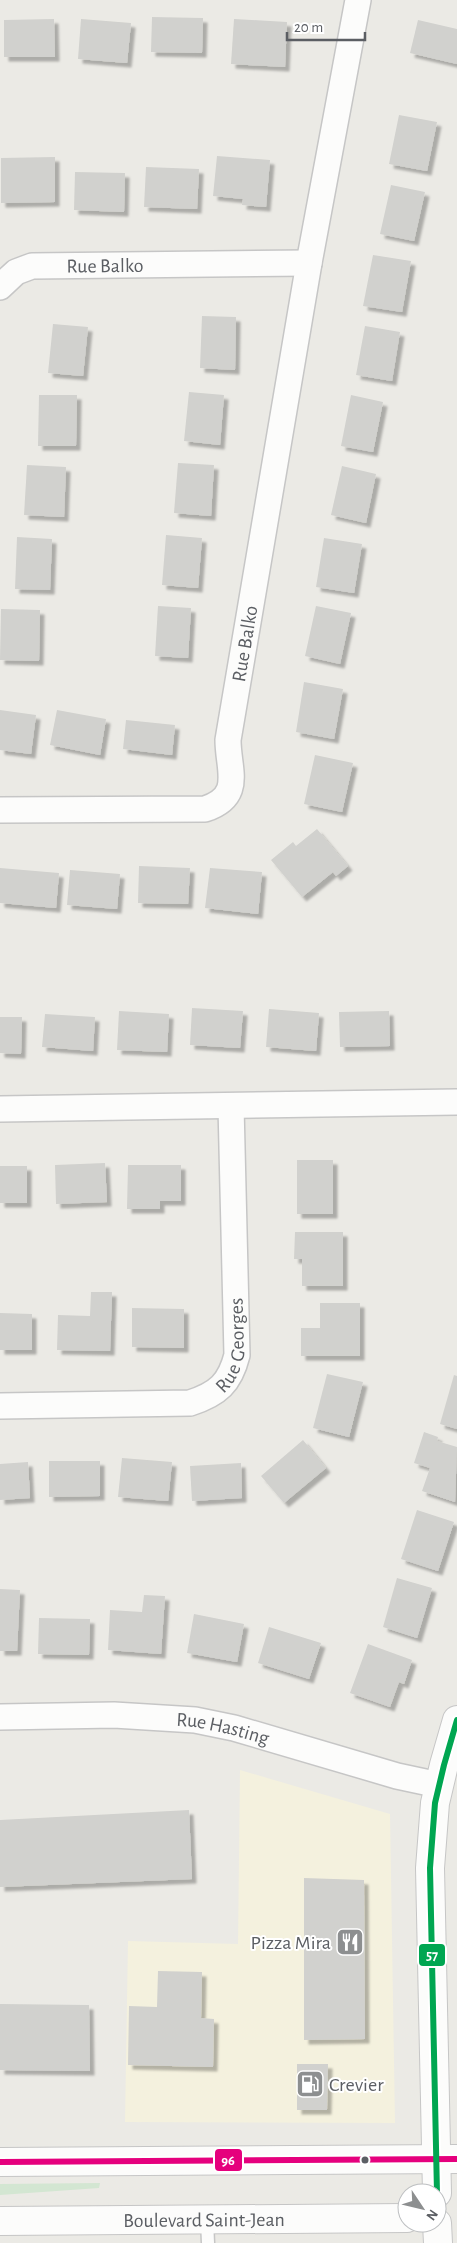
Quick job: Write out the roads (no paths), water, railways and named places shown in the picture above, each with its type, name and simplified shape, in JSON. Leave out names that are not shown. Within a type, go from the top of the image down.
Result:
[{"type":"main road","points":[[439,2183],[447,2159],[430,1868],[432,1821],[439,1785],[457,1720]]},
{"type":"main road","points":[[0,2162],[447,2159]]},
{"type":"main road","name":"Boulevard Saint-Jean","points":[[0,2221],[208,2232],[397,2219]]},
{"type":"street","name":"Rue Balko","points":[[0,810],[205,809],[218,804],[228,793],[232,780],[228,740],[309,263],[358,0]]},
{"type":"street","name":"Rue Balko","points":[[0,287],[16,272],[32,266],[309,263]]},
{"type":"street","points":[[0,1109],[457,1102]]},
{"type":"street","name":"Rue Georges","points":[[0,1406],[190,1403],[207,1398],[222,1387],[232,1372],[237,1355],[231,1106]]},
{"type":"street","name":"Rue Hasting","points":[[0,1717],[114,1715],[195,1720],[234,1728],[397,1776],[439,1785]]},
{"type":"place","name":"Pizza Mira","points":[[350,1942]]},
{"type":"place","name":"Crevier","points":[[310,2084]]}]
